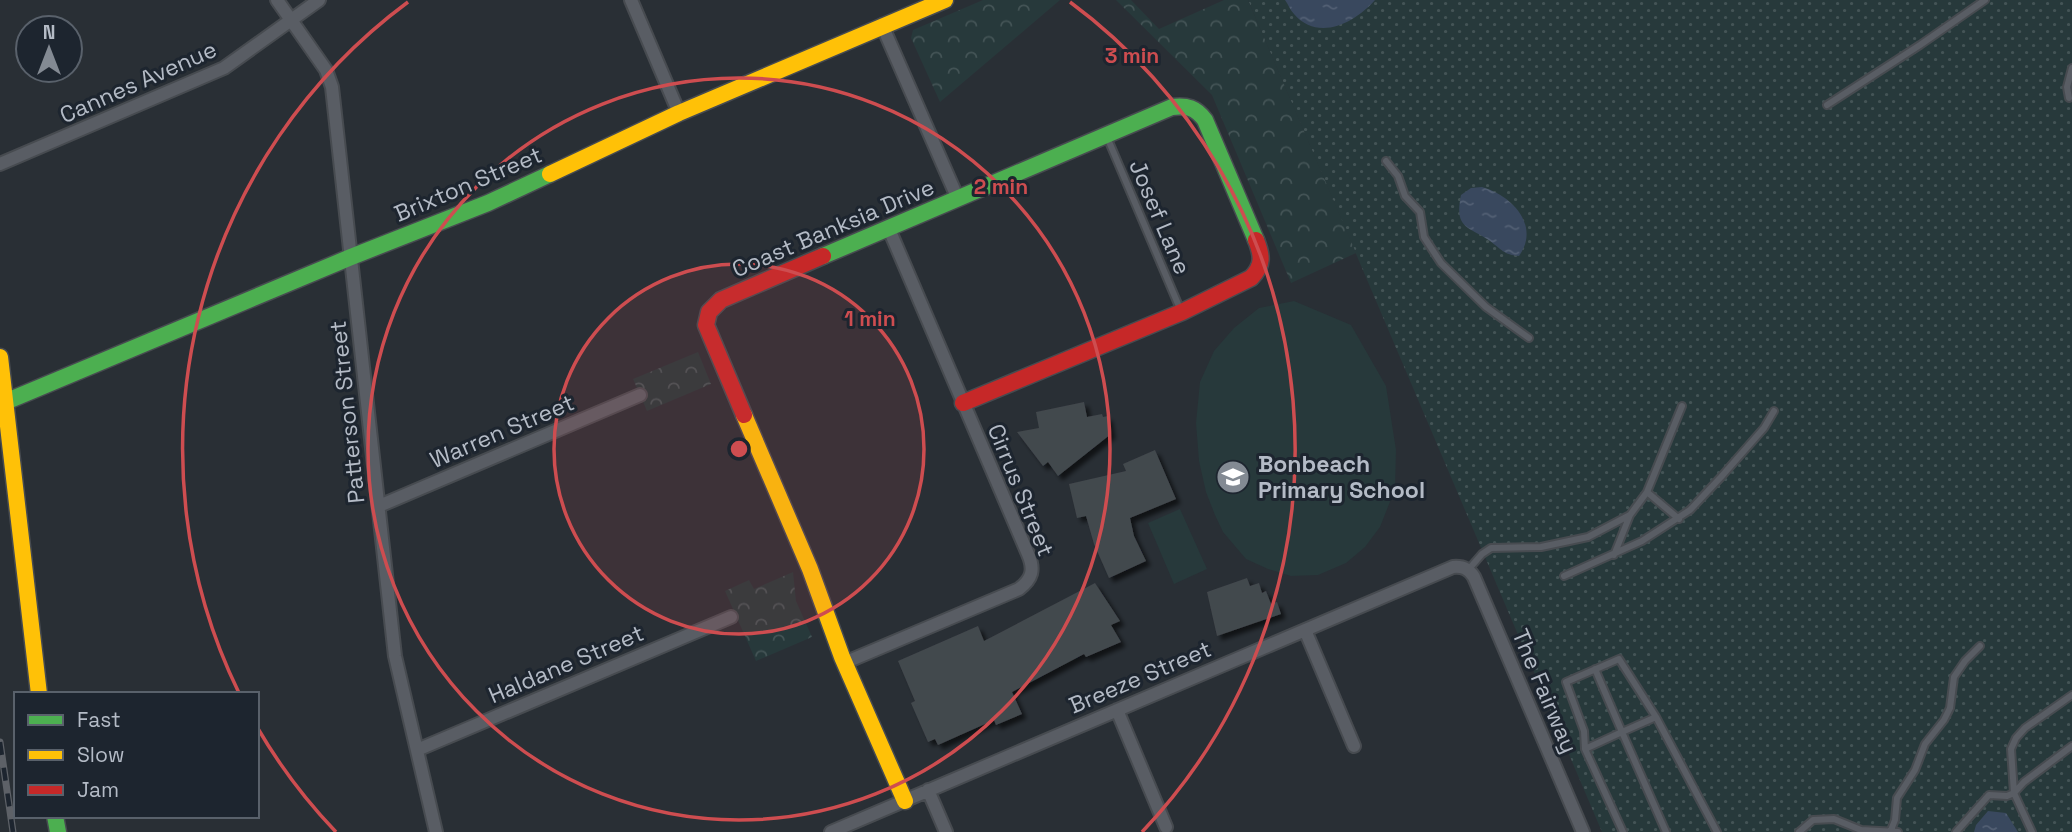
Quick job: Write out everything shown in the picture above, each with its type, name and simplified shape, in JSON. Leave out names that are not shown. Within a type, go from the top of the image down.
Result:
[{"type":"street","name":"Patterson Street","points":[[277,0],[326,70],[330,80],[395,656],[436,832]]},
{"type":"street","name":"Cannes Avenue","points":[[0,164],[224,68],[319,0]]},
{"type":"street","points":[[631,0],[679,113]]},
{"type":"street","name":"Brixton Street","points":[[5,402],[351,257],[488,203],[679,113],[944,0]]},
{"type":"street","points":[[882,25],[958,200]]},
{"type":"street","name":"Coast Banksia Drive","points":[[905,801],[844,663],[816,593],[810,569],[706,320],[710,309],[725,298],[1172,107],[1190,105],[1196,108],[1205,120],[1261,252],[1262,265],[1251,278],[1181,312],[963,403]]},
{"type":"street","name":"Cirrus Street","points":[[844,663],[1019,589],[1028,582],[1032,574],[1028,554],[889,229]]},
{"type":"street","points":[[0,357],[39,692]]},
{"type":"street","name":"Warren Street","points":[[379,506],[640,395]]},
{"type":"street","name":"Breeze Street","points":[[831,832],[1453,567],[1467,569]]},
{"type":"street","name":"The Fairway","points":[[1467,569],[1474,577],[1583,832]]},
{"type":"street","name":"Haldane Street","points":[[417,750],[730,617]]},
{"type":"street","points":[[1305,630],[1354,746]]},
{"type":"street","points":[[1117,710],[1166,827]]},
{"type":"street","points":[[928,790],[946,832]]},
{"type":"lane","points":[[1827,105],[1985,0]]},
{"type":"lane","points":[[2070,98],[2067,87],[2072,67]]},
{"type":"lane","name":"Josef Lane","points":[[1107,135],[1181,312]]},
{"type":"lane","points":[[1386,162],[1398,176],[1405,196],[1419,212],[1424,237],[1441,263],[1486,307],[1529,338]]},
{"type":"lane","points":[[1614,555],[1630,515],[1647,492],[1682,407]]},
{"type":"lane","points":[[1564,576],[1614,555],[1660,532],[1679,519],[1706,495],[1764,428],[1774,411]]},
{"type":"lane","points":[[1647,492],[1679,519]]},
{"type":"lane","points":[[1467,569],[1492,548],[1541,547],[1588,537],[1630,515]]},
{"type":"lane","points":[[1799,832],[1813,820],[1834,819],[1861,830],[1894,831],[1897,798],[1915,770],[1925,744],[1950,708],[1954,677],[1980,646]]},
{"type":"lane","points":[[1623,832],[1585,749],[1584,731],[1566,682],[1619,659],[1657,717],[1717,832]]},
{"type":"lane","points":[[1595,669],[1666,832]]},
{"type":"lane","points":[[2032,832],[2014,793],[2014,774],[2010,758],[2016,738],[2025,728],[2072,695]]},
{"type":"lane","points":[[1585,749],[1657,717]]},
{"type":"lane","points":[[1956,832],[1989,795],[2007,796],[2014,793],[2072,746]]},
{"type":"green space","points":[[983,0],[1060,0],[940,102],[911,38],[913,30]]},
{"type":"green space","points":[[1116,0],[1131,0],[1159,29],[1224,0],[1248,0],[1356,253],[1291,283],[1212,95]]},
{"type":"green space","points":[[1248,0],[2072,0],[2072,832],[1602,832]]},
{"type":"green space","points":[[1294,301],[1351,325],[1386,386],[1396,450],[1395,489],[1380,527],[1365,547],[1346,563],[1318,575],[1291,576],[1246,559],[1223,532],[1206,492],[1199,461],[1196,423],[1200,382],[1214,351],[1234,328],[1259,308]]},
{"type":"green space","points":[[698,352],[711,384],[647,411],[633,379]]},
{"type":"green space","points":[[1180,509],[1207,569],[1174,584],[1148,523]]},
{"type":"green space","points":[[793,572],[796,601],[812,637],[756,661],[725,591],[749,580],[754,589]]},
{"type":"water","points":[[1285,0],[1375,0],[1347,22],[1325,28],[1304,22]]},
{"type":"water","points":[[1482,187],[1503,197],[1520,213],[1527,233],[1519,256],[1503,251],[1461,221],[1461,195],[1471,188]]},
{"type":"water","points":[[1988,811],[2006,813],[2018,832],[1974,832],[1976,825]]},
{"type":"building","points":[[1084,402],[1087,417],[1102,414],[1103,417],[1108,416],[1111,434],[1058,476],[1048,462],[1043,466],[1017,432],[1039,428],[1036,412]]},
{"type":"building","points":[[1155,450],[1176,499],[1130,518],[1134,536],[1146,561],[1109,578],[1094,544],[1086,516],[1077,518],[1069,484],[1126,471],[1123,464]]},
{"type":"building","points":[[1247,578],[1250,586],[1259,583],[1262,593],[1266,591],[1271,604],[1277,602],[1281,614],[1217,636],[1207,592]]},
{"type":"building","points":[[1095,583],[1120,621],[1111,625],[1121,642],[1086,657],[1084,654],[1012,692],[1022,714],[996,725],[994,720],[938,745],[935,739],[928,742],[911,703],[915,701],[898,661],[978,626],[984,641]]},
{"type":"railway","points":[[0,742],[13,832]]},
{"type":"traffic: fast","points":[[823,256],[1177,106],[1195,110],[1205,120],[1256,240]]},
{"type":"traffic: fast","points":[[5,402],[351,257],[488,203],[550,174]]},
{"type":"traffic: fast","points":[[55,818],[58,832]]},
{"type":"traffic: slow","points":[[550,174],[679,113],[945,0]]},
{"type":"traffic: slow","points":[[0,357],[39,692]]},
{"type":"traffic: slow","points":[[744,415],[810,569],[842,657],[905,801]]},
{"type":"traffic: jam","points":[[963,403],[1182,312],[1251,278],[1261,260],[1256,240]]},
{"type":"traffic: jam","points":[[744,415],[706,325],[709,312],[721,300],[823,256]]},
{"type":"place","name":"Bonbeach Primary School","points":[[1233,477]]}]
